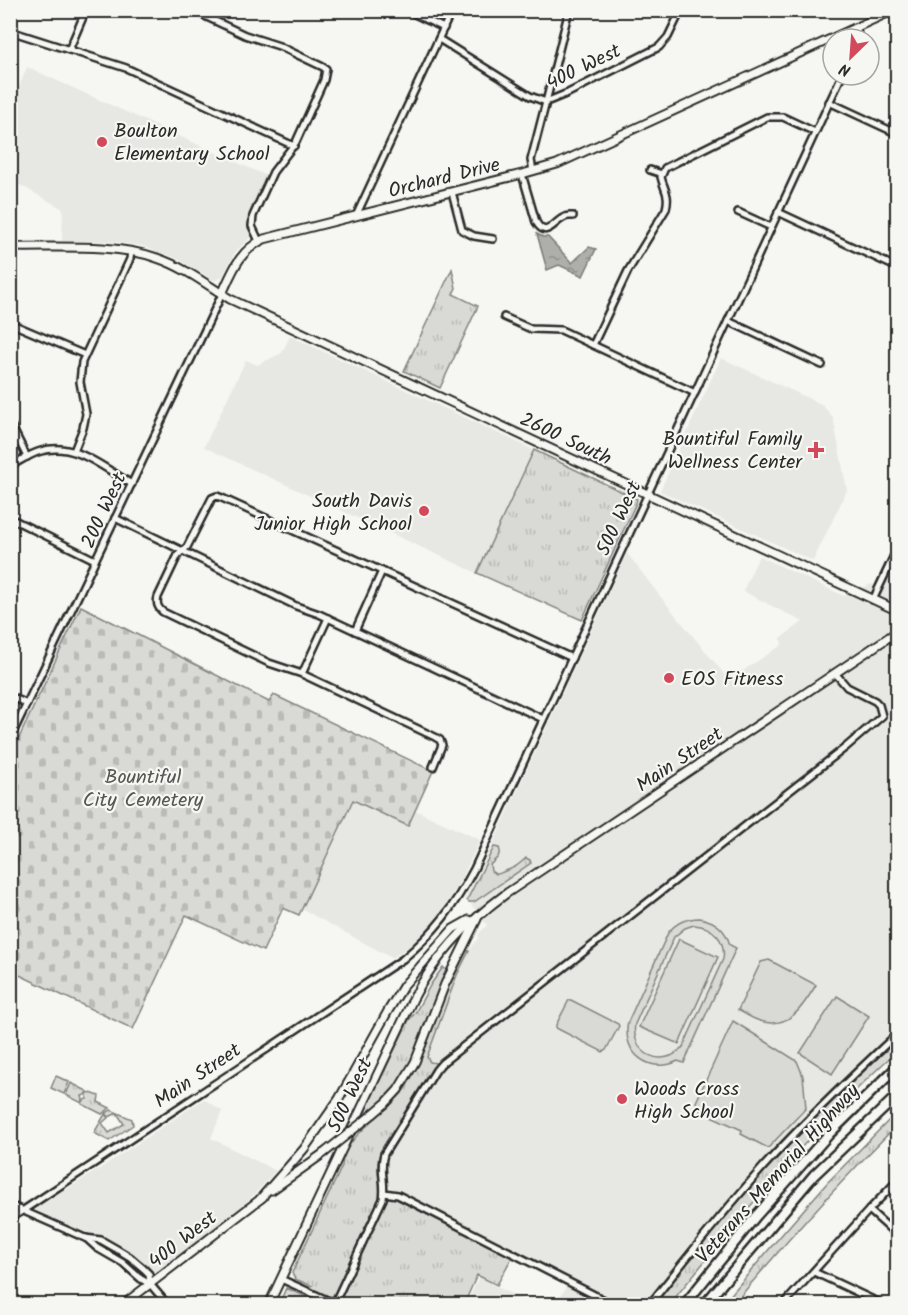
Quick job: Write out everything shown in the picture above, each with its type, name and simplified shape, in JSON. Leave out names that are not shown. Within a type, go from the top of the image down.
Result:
[{"type":"highway","name":"Veterans Memorial Highway","points":[[685,1305],[756,1216],[829,1134],[897,1066]]},
{"type":"highway","name":"Veterans Memorial Highway","points":[[705,1305],[814,1175],[897,1095]]},
{"type":"main road","name":"Orchard Drive","points":[[859,27],[894,10]]},
{"type":"main road","name":"Orchard Drive","points":[[222,294],[240,259],[248,249],[269,237],[557,164],[821,44]]},
{"type":"main road","points":[[10,248],[96,248],[131,251],[169,262],[222,294]]},
{"type":"main road","name":"2600 South","points":[[222,294],[897,611]]},
{"type":"main road","name":"Main Street","points":[[480,914],[897,631]]},
{"type":"main road","points":[[260,1199],[324,1153],[386,1103],[398,1090],[415,1062],[445,984],[480,914]]},
{"type":"main road","points":[[260,1199],[304,1149],[339,1099],[404,985],[453,929],[480,914]]},
{"type":"main road","name":"500 West","points":[[269,1305],[419,987],[435,962],[480,914]]},
{"type":"main road","name":"400 West","points":[[124,1305],[260,1199]]},
{"type":"street","points":[[69,50],[86,10]]},
{"type":"street","points":[[192,10],[245,35],[279,46],[326,69],[324,80],[294,146],[275,169],[253,216],[252,226],[259,242]]},
{"type":"street","points":[[406,10],[444,28]]},
{"type":"street","points":[[356,216],[452,10]]},
{"type":"street","points":[[439,39],[530,96],[546,102],[569,10]]},
{"type":"street","name":"400 West","points":[[533,171],[531,160],[546,102],[662,44],[668,37],[681,10]]},
{"type":"street","points":[[10,31],[126,68],[294,146]]},
{"type":"street","name":"500 West","points":[[402,959],[444,919],[474,868],[836,87]]},
{"type":"street","points":[[829,102],[897,134]]},
{"type":"street","points":[[593,345],[628,271],[666,209],[668,193],[662,180],[662,174],[668,167],[767,117],[777,116],[788,119],[815,132]]},
{"type":"street","points":[[650,170],[662,174]]},
{"type":"street","points":[[522,174],[536,222],[540,228],[549,229],[565,216],[573,216]]},
{"type":"street","points":[[452,192],[462,230],[474,236],[493,239]]},
{"type":"street","points":[[738,212],[771,227]]},
{"type":"street","points":[[778,212],[897,268]]},
{"type":"street","points":[[74,451],[85,421],[80,375],[85,355],[130,259],[131,251]]},
{"type":"street","name":"200 West","points":[[10,739],[222,294]]},
{"type":"street","points":[[504,316],[531,329],[561,330],[695,393]]},
{"type":"street","points":[[728,321],[822,365]]},
{"type":"street","points":[[10,323],[85,355]]},
{"type":"street","points":[[10,423],[27,457]]},
{"type":"street","points":[[10,466],[48,450],[62,449],[83,454],[132,484]]},
{"type":"street","points":[[433,767],[442,747],[435,737],[302,674],[268,663],[164,612],[158,606],[158,597],[178,555],[187,547],[210,500],[214,497],[222,498],[572,658]]},
{"type":"street","points":[[115,518],[296,606],[355,630],[543,719]]},
{"type":"street","points":[[14,520],[95,560]]},
{"type":"street","points":[[873,600],[897,548]]},
{"type":"street","points":[[355,630],[382,571]]},
{"type":"street","points":[[302,674],[328,618]]},
{"type":"street","points":[[281,1279],[335,1304],[380,1207],[384,1193],[381,1168],[384,1154],[436,1070],[846,747],[882,716],[879,705],[875,701],[847,687],[835,673]]},
{"type":"street","points":[[10,696],[27,704]]},
{"type":"street","name":"Main Street","points":[[10,1219],[402,959]]},
{"type":"street","points":[[650,1305],[696,1246],[765,1165],[897,1033]]},
{"type":"street","points":[[784,1305],[897,1180]]},
{"type":"street","points":[[384,1193],[398,1195],[612,1305]]},
{"type":"street","points":[[10,1205],[85,1238],[101,1240],[130,1257],[149,1274],[150,1284],[168,1305]]},
{"type":"street","points":[[869,1210],[897,1236]]},
{"type":"street","points":[[814,1272],[882,1305]]},
{"type":"shaded area","name":"Boulton Elementary School","points":[[27,67],[267,176],[248,220],[251,237],[236,251],[222,277],[213,280],[176,258],[142,246],[107,241],[62,241],[63,209],[11,180],[11,108]]},
{"type":"shaded area","name":"South Davis Junior High School","points":[[290,336],[534,450],[477,573],[204,447],[246,360],[257,365],[282,353]]},
{"type":"shaded area","points":[[721,358],[821,404],[833,417],[847,490],[813,561],[660,491]]},
{"type":"shaded area","points":[[627,553],[729,680],[782,645],[781,638],[803,622],[743,591],[759,556],[844,596],[871,584],[883,590],[897,559],[897,1026],[814,1106],[756,1168],[644,1304],[621,1304],[398,1190],[390,1189],[386,1169],[388,1156],[443,1069],[666,894],[657,889],[436,1063],[430,1062],[427,1057],[457,975],[479,937],[478,935],[487,925],[465,899],[492,846]]},
{"type":"shaded area","points":[[354,800],[408,825],[415,810],[480,840],[459,884],[435,920],[408,947],[392,958],[302,909]]},
{"type":"shaded area","points":[[204,1099],[222,1111],[211,1138],[276,1171],[243,1206],[152,1277],[124,1251],[34,1209],[101,1168]]},
{"type":"shaded area","points":[[479,1277],[497,1287],[532,1304],[466,1304]]},
{"type":"shaded area","points":[[567,1286],[604,1304],[555,1304]]},
{"type":"green space","points":[[452,269],[456,288],[453,294],[478,306],[440,388],[404,371]]},
{"type":"green space","points":[[534,450],[637,499],[582,620],[477,573]]},
{"type":"green space","name":"Bountiful City Cemetery","points":[[81,606],[269,702],[274,695],[433,771],[408,826],[353,800],[299,915],[283,908],[263,951],[186,915],[133,1029],[11,971],[11,755]]},
{"type":"green space","points":[[494,847],[499,848],[500,851],[498,857],[490,865],[491,871],[495,874],[518,865],[526,858],[531,863],[474,902],[469,902],[467,900]]},
{"type":"green space","points":[[700,918],[715,924],[726,935],[730,945],[736,948],[684,1063],[678,1061],[668,1065],[657,1065],[648,1063],[633,1052],[627,1033],[628,1022],[668,933],[678,923]],"holes":[[[694,925],[701,926],[717,935],[722,946],[723,959],[683,1047],[675,1054],[658,1058],[643,1051],[635,1035],[635,1024],[674,937],[685,928]]]},
{"type":"green space","points":[[679,939],[718,957],[679,1044],[639,1027]]},
{"type":"green space","points":[[467,950],[469,951],[457,975],[427,1057],[430,1062],[436,1063],[380,1153],[378,1164],[381,1193],[512,1257],[497,1285],[477,1275],[464,1304],[279,1304],[286,1288],[307,1297],[312,1286],[295,1279],[292,1273],[342,1166],[344,1156],[357,1136],[395,1101],[406,1087],[450,982]]},
{"type":"green space","points":[[769,960],[816,985],[794,1014],[780,1022],[770,1023],[751,1018],[738,1010],[761,962]]},
{"type":"green space","points":[[443,967],[446,970],[425,1029],[408,1067],[385,1100],[369,1113],[365,1111],[409,1020]]},
{"type":"green space","points":[[837,996],[869,1016],[832,1074],[800,1053]]},
{"type":"green space","points":[[569,1000],[618,1024],[606,1050],[603,1052],[556,1028]]},
{"type":"green space","points":[[733,1021],[797,1061],[803,1076],[806,1108],[768,1148],[741,1134],[742,1130],[700,1111],[696,1102]]},
{"type":"green space","points":[[897,1038],[897,1051],[807,1141],[670,1304],[655,1304],[740,1199],[770,1166],[832,1100]]},
{"type":"green space","points":[[56,1076],[69,1082],[64,1094],[51,1088]]},
{"type":"green space","points":[[71,1083],[87,1091],[82,1096],[82,1103],[66,1095]]},
{"type":"green space","points":[[88,1092],[99,1096],[98,1102],[110,1108],[102,1114],[82,1104],[87,1099]]},
{"type":"green space","points":[[111,1110],[132,1119],[133,1125],[109,1141],[94,1133],[105,1114],[108,1118],[102,1123],[109,1133],[124,1124],[117,1113],[109,1117],[106,1113]]},
{"type":"green space","points":[[897,1112],[897,1125],[773,1257],[734,1304],[723,1304],[827,1183]]},
{"type":"water","points":[[537,234],[548,237],[572,263],[589,247],[596,249],[583,276],[559,265],[547,270]]},
{"type":"place","name":"Boulton Elementary School","points":[[102,142]]},
{"type":"place","name":"Bountiful Family Wellness Center","points":[[816,450]]},
{"type":"place","name":"South Davis Junior High School","points":[[424,511]]},
{"type":"place","name":"EOS Fitness","points":[[669,678]]},
{"type":"place","name":"Woods Cross High School","points":[[622,1099]]}]
